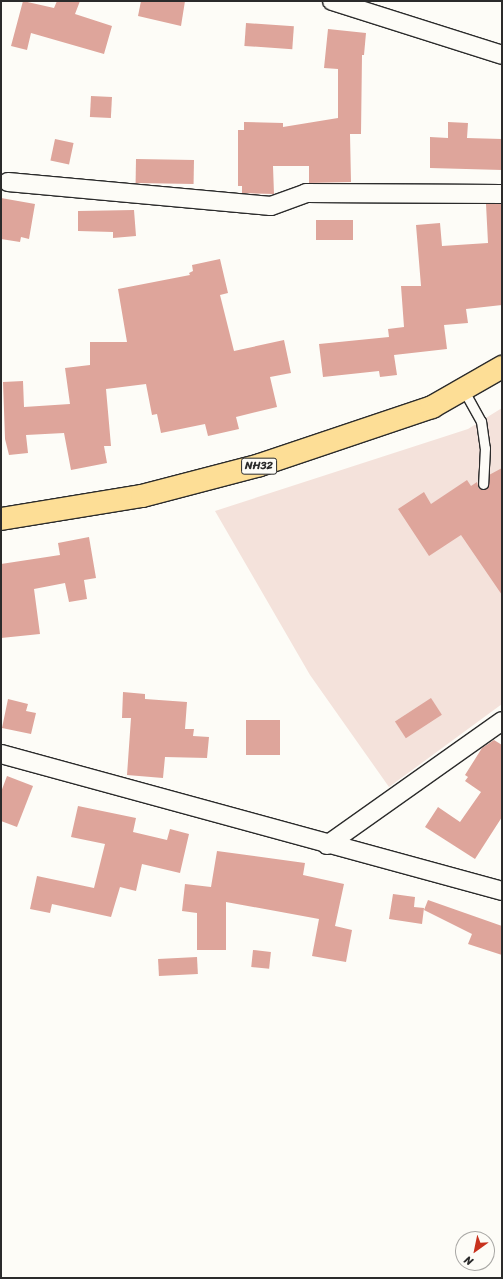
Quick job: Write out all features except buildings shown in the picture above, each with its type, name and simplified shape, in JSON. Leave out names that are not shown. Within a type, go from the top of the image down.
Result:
[{"type":"highway","name":"NH32","points":[[1,519],[142,496],[260,465],[432,407],[502,367]]},
{"type":"street","points":[[332,1],[502,55]]},
{"type":"street","points":[[8,182],[271,206],[306,193],[502,194]]},
{"type":"street","points":[[327,845],[502,721]]},
{"type":"street","points":[[1,754],[327,845],[502,891]]},
{"type":"lane","points":[[463,389],[481,421],[485,448],[483,484]]},
{"type":"shaded area","points":[[502,408],[502,704],[389,787],[310,675],[215,511],[468,429]]}]
